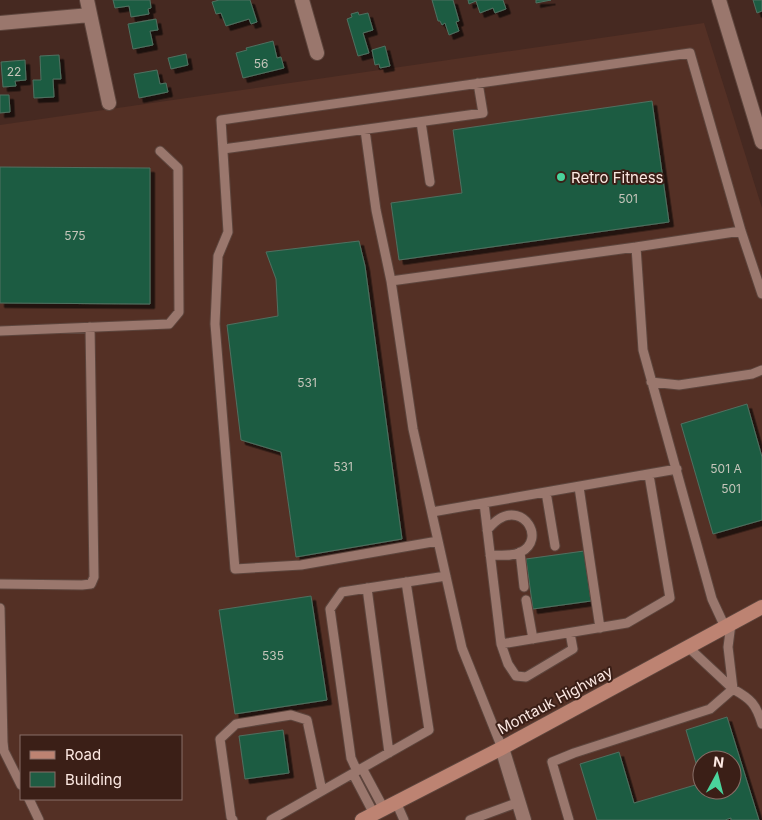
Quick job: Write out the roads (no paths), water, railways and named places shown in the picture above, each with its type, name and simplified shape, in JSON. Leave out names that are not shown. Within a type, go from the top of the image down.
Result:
[{"type":"main road","name":"Montauk Highway","points":[[379,811],[502,748],[688,647],[761,610]]},
{"type":"street","points":[[87,0],[109,103]]},
{"type":"street","points":[[302,0],[317,53]]},
{"type":"street","points":[[719,0],[762,142]]},
{"type":"street","points":[[0,23],[90,15]]},
{"type":"street","points":[[502,748],[524,820]]},
{"type":"lane","points":[[438,541],[301,565],[235,569],[215,324],[218,256],[228,232],[221,120],[690,53],[741,231],[762,294]]},
{"type":"lane","points":[[223,149],[483,113],[478,83]]},
{"type":"lane","points":[[421,122],[430,182]]},
{"type":"lane","points":[[365,130],[376,210],[391,281],[413,429],[462,648],[502,748]]},
{"type":"lane","points":[[0,331],[169,324],[179,312],[178,168],[160,151]]},
{"type":"lane","points":[[391,281],[741,231]]},
{"type":"lane","points":[[636,247],[643,350],[712,599],[728,626],[728,647],[733,689]]},
{"type":"lane","points":[[0,584],[82,585],[91,584],[94,578],[90,327]]},
{"type":"lane","points":[[651,382],[679,385],[752,374],[762,370]]},
{"type":"lane","points":[[432,512],[677,469]]},
{"type":"lane","points":[[501,644],[627,623],[670,598],[649,475]]},
{"type":"lane","points":[[579,487],[600,628]]},
{"type":"lane","points":[[546,492],[555,546]]},
{"type":"lane","points":[[484,503],[501,644],[508,664],[516,676],[526,676],[573,650],[570,633]]},
{"type":"lane","points":[[487,530],[499,519],[508,516],[521,516],[527,520],[532,530],[529,546],[520,552],[510,555],[490,555]]},
{"type":"lane","points":[[520,552],[524,587]]},
{"type":"lane","points":[[404,820],[379,811],[351,758],[330,608],[342,592],[446,576]]},
{"type":"lane","points":[[271,820],[429,730],[406,582]]},
{"type":"lane","points":[[367,588],[389,753]]},
{"type":"lane","points":[[526,600],[533,639]]},
{"type":"lane","points":[[0,608],[4,751],[20,782]]},
{"type":"lane","points":[[688,647],[733,689],[749,698],[758,709],[762,724]]},
{"type":"lane","points":[[569,820],[552,762],[574,753],[710,709],[733,689]]},
{"type":"lane","points":[[233,820],[220,739],[236,724],[291,715],[307,720],[322,791]]},
{"type":"lane","points":[[29,800],[40,820]]},
{"type":"lane","points":[[470,820],[519,802]]},
{"type":"place","name":"Retro Fitness","points":[[561,177]]}]
